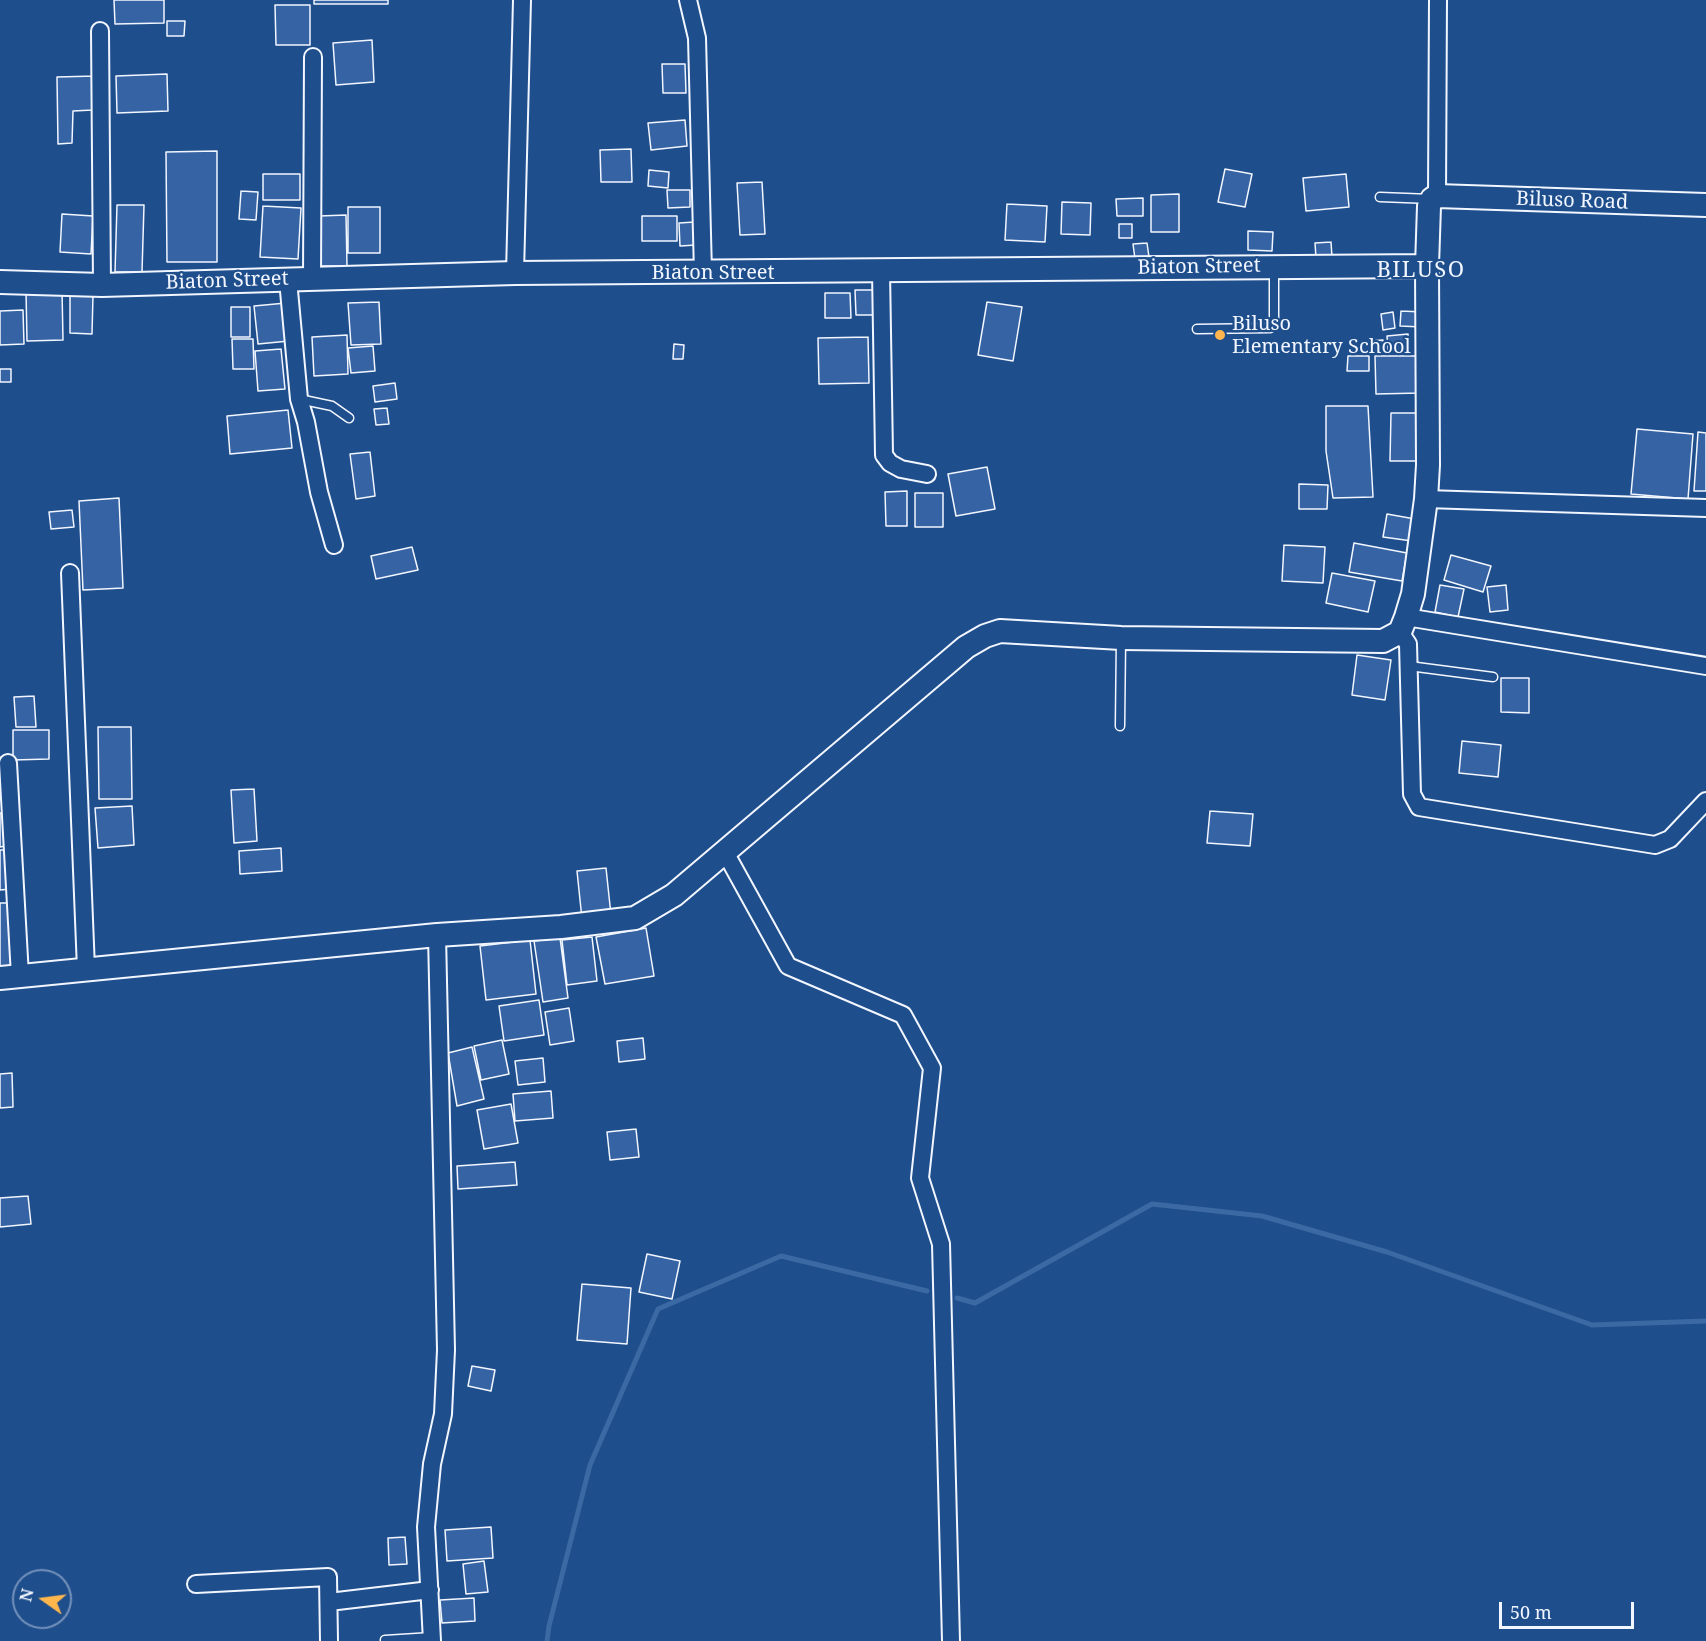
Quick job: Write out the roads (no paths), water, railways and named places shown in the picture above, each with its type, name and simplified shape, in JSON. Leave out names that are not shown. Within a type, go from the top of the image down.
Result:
[{"type":"street","points":[[515,273],[522,0]]},
{"type":"street","points":[[688,0],[697,38],[703,273]]},
{"type":"street","points":[[8,763],[10,977],[437,935],[561,927],[635,918],[674,895],[966,647],[1000,631],[1121,638],[1383,641],[1403,624],[1413,594],[1426,499],[1428,465],[1427,266],[1429,206],[1435,198],[1438,0]]},
{"type":"street","points":[[100,31],[102,285]]},
{"type":"street","points":[[312,278],[313,57]]},
{"type":"street","name":"Biluso Road","points":[[1435,198],[1706,205]]},
{"type":"street","name":"Biaton Street","points":[[0,282],[102,285],[515,273],[1427,266]]},
{"type":"street","points":[[881,271],[884,455],[890,463],[901,469],[927,474]]},
{"type":"street","points":[[288,280],[299,399],[319,492],[334,545]]},
{"type":"street","points":[[1426,499],[1706,508]]},
{"type":"street","points":[[70,573],[86,969]]},
{"type":"street","points":[[1403,624],[1408,644],[1412,794],[1419,807],[1655,845],[1670,839],[1706,801]]},
{"type":"street","points":[[1403,624],[1706,666]]},
{"type":"street","points":[[725,852],[788,966],[903,1015],[932,1068],[920,1178],[941,1244],[951,1641]]},
{"type":"street","points":[[432,1639],[426,1527],[432,1464],[443,1414],[446,1350],[437,935]]},
{"type":"street","points":[[196,1584],[328,1577],[329,1641]]},
{"type":"street","points":[[329,1602],[430,1590]]},
{"type":"lane","points":[[1380,197],[1435,198]]},
{"type":"lane","points":[[1197,329],[1270,328],[1274,325],[1274,266]]},
{"type":"lane","points":[[299,399],[332,406],[349,418]]},
{"type":"lane","points":[[1120,726],[1121,638]]},
{"type":"lane","points":[[1409,666],[1493,677]]},
{"type":"lane","points":[[385,1640],[432,1639]]},
{"type":"waterway","points":[[957,1298],[975,1303],[1152,1204],[1262,1216],[1387,1252],[1592,1325],[1706,1321]]},
{"type":"waterway","points":[[547,1641],[590,1465],[658,1309],[781,1256],[927,1291]]},
{"type":"place","name":"Biluso Elementary School","points":[[1220,335]]},
{"type":"district","name":"BILUSO","points":[[1421,271]]}]
